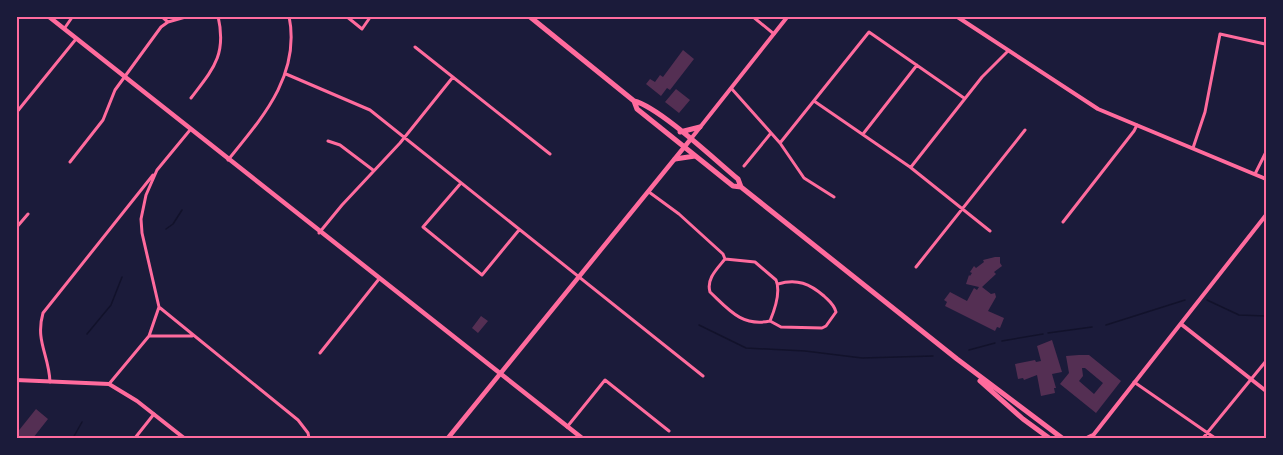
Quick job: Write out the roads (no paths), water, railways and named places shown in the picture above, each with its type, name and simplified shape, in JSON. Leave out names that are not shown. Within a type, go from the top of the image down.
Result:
[{"type":"highway","points":[[529,16],[634,101],[644,104],[738,178],[741,186],[957,360],[1062,438]]},
{"type":"highway","points":[[634,101],[637,108],[695,156],[733,186],[741,186]]},
{"type":"highway","points":[[680,132],[700,127]]},
{"type":"highway","points":[[675,159],[695,156]]},
{"type":"highway","points":[[957,360],[1023,419],[1049,438]]},
{"type":"main road","points":[[48,16],[582,438]]},
{"type":"main road","points":[[448,438],[690,140]]},
{"type":"street","points":[[63,29],[74,16]]},
{"type":"street","points":[[161,16],[168,22]]},
{"type":"street","points":[[70,162],[103,120],[115,90],[161,27],[168,22],[189,16]]},
{"type":"street","points":[[191,98],[215,67],[219,55],[222,31],[218,16]]},
{"type":"street","points":[[228,160],[270,108],[286,74],[292,39],[289,16]]},
{"type":"street","points":[[346,16],[362,29],[371,16]]},
{"type":"street","points":[[752,16],[774,34]]},
{"type":"street","points":[[690,140],[788,16]]},
{"type":"street","points":[[956,16],[1087,103],[1266,179]]},
{"type":"street","points":[[780,143],[868,32],[964,98]]},
{"type":"street","points":[[1193,148],[1205,112],[1220,34],[1265,44]]},
{"type":"street","points":[[16,113],[76,39]]},
{"type":"street","points":[[415,46],[550,154]]},
{"type":"street","points":[[910,167],[982,76],[1008,51]]},
{"type":"street","points":[[863,134],[917,65]]},
{"type":"street","points":[[286,74],[362,105],[703,376]]},
{"type":"street","points":[[320,232],[404,137],[453,77]]},
{"type":"street","points":[[731,88],[780,143],[804,178],[834,197]]},
{"type":"street","points":[[814,101],[910,167],[990,231]]},
{"type":"street","points":[[1063,222],[1137,125]]},
{"type":"street","points":[[50,382],[49,367],[40,337],[43,314],[190,130]]},
{"type":"street","points":[[916,267],[1025,130]]},
{"type":"street","points":[[744,166],[771,133]]},
{"type":"street","points":[[328,141],[340,145],[373,170]]},
{"type":"street","points":[[1255,174],[1266,152]]},
{"type":"street","points":[[109,384],[149,336],[159,307],[142,233],[142,210],[157,170]]},
{"type":"street","points":[[461,183],[423,227],[482,275],[519,230]]},
{"type":"street","points":[[649,192],[678,214],[723,254],[725,259]]},
{"type":"street","points":[[16,228],[28,214]]},
{"type":"street","points":[[1090,438],[1266,215]]},
{"type":"street","points":[[725,259],[755,262],[776,280],[778,284],[770,321]]},
{"type":"street","points":[[725,259],[710,278],[708,286],[710,292],[745,321],[759,323],[770,321],[782,327],[822,328],[836,312],[834,305],[809,285],[796,281],[778,284]]},
{"type":"street","points":[[320,352],[379,279]]},
{"type":"street","points":[[159,307],[298,420],[309,438]]},
{"type":"street","points":[[1181,324],[1266,391]]},
{"type":"street","points":[[149,336],[192,336]]},
{"type":"street","points":[[1203,438],[1266,361]]},
{"type":"street","points":[[16,380],[109,384],[134,399],[184,438]]},
{"type":"street","points":[[567,427],[605,380],[669,431]]},
{"type":"street","points":[[1134,382],[1215,438]]},
{"type":"street","points":[[135,438],[154,414]]},
{"type":"waterway","points":[[166,229],[173,224],[182,210]]},
{"type":"waterway","points":[[87,334],[111,305],[122,277]]},
{"type":"waterway","points":[[1106,325],[1185,300]]},
{"type":"waterway","points":[[1207,300],[1239,315],[1266,316]]},
{"type":"waterway","points":[[699,325],[746,348],[805,351],[862,358],[933,356]]},
{"type":"waterway","points":[[1048,333],[1092,327]]},
{"type":"waterway","points":[[1002,341],[1043,334]]},
{"type":"waterway","points":[[969,350],[995,343]]},
{"type":"waterway","points":[[73,438],[82,422]]}]
